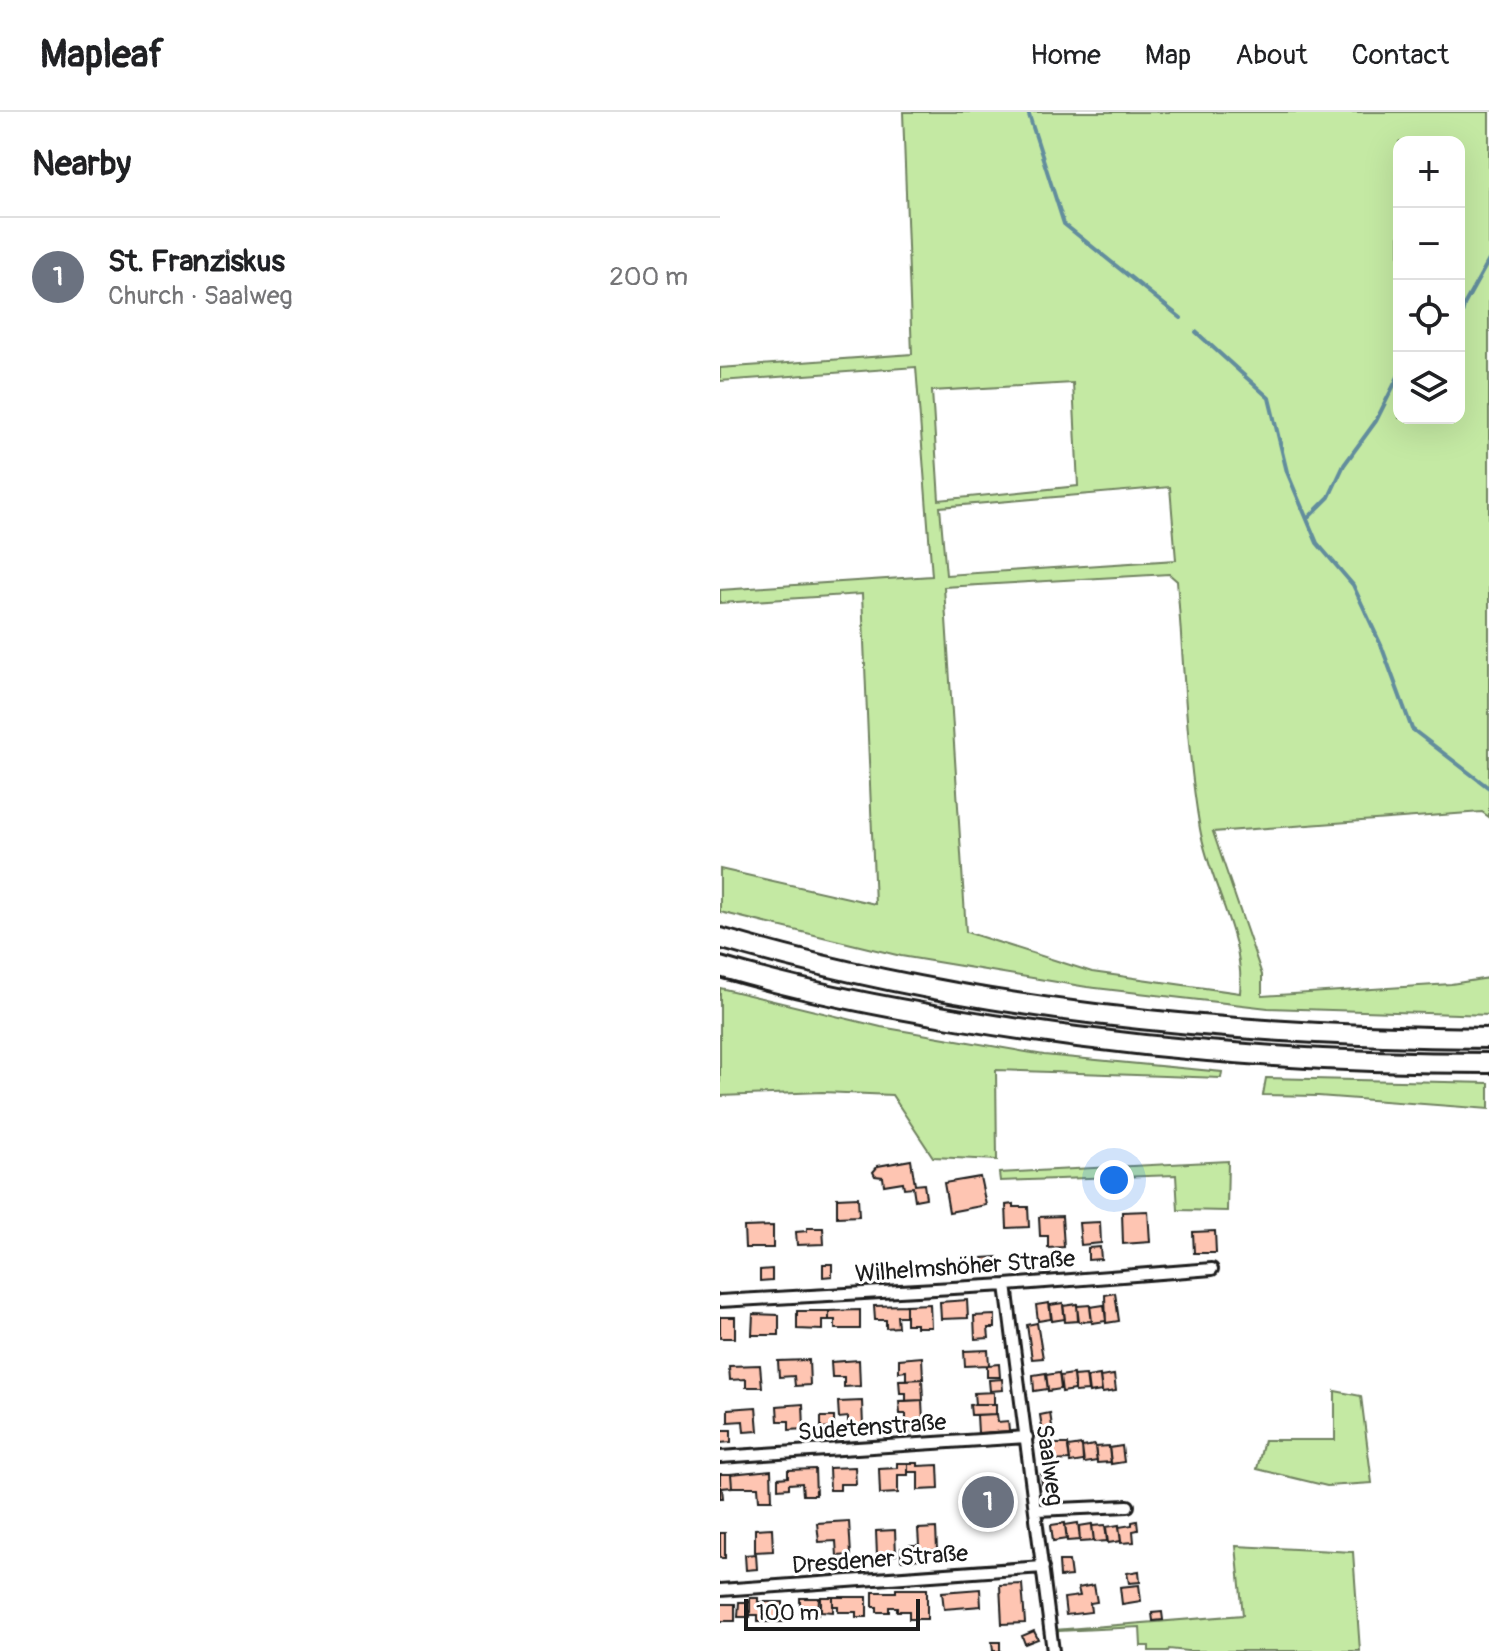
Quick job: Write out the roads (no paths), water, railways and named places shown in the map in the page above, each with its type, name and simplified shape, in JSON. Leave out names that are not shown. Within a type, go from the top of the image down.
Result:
[{"type":"highway","points":[[720,938],[893,982],[1069,1010],[1271,1029],[1489,1038]]},
{"type":"highway","points":[[720,967],[891,1008],[1047,1035],[1216,1053],[1407,1063],[1489,1063]]},
{"type":"street","name":"Wilhelmshöher Straße","points":[[720,1301],[1006,1285],[1212,1269]]},
{"type":"street","name":"Saalweg","points":[[1006,1285],[1053,1651]]},
{"type":"street","name":"Sudetenstraße","points":[[720,1457],[1027,1437]]},
{"type":"street","points":[[1036,1510],[1128,1506]]},
{"type":"street","name":"Dresdener Straße","points":[[720,1590],[1043,1567]]},
{"type":"waterway","points":[[1028,112],[1064,224],[1181,318]]},
{"type":"waterway","points":[[1465,303],[1489,260]]},
{"type":"waterway","points":[[1196,332],[1269,398],[1287,472],[1317,543],[1353,585],[1381,645],[1412,729],[1489,788]]},
{"type":"waterway","points":[[1309,517],[1329,497],[1344,465],[1376,421],[1393,387]]},
{"type":"place","name":"St. Franziskus","points":[[988,1502]]}]
